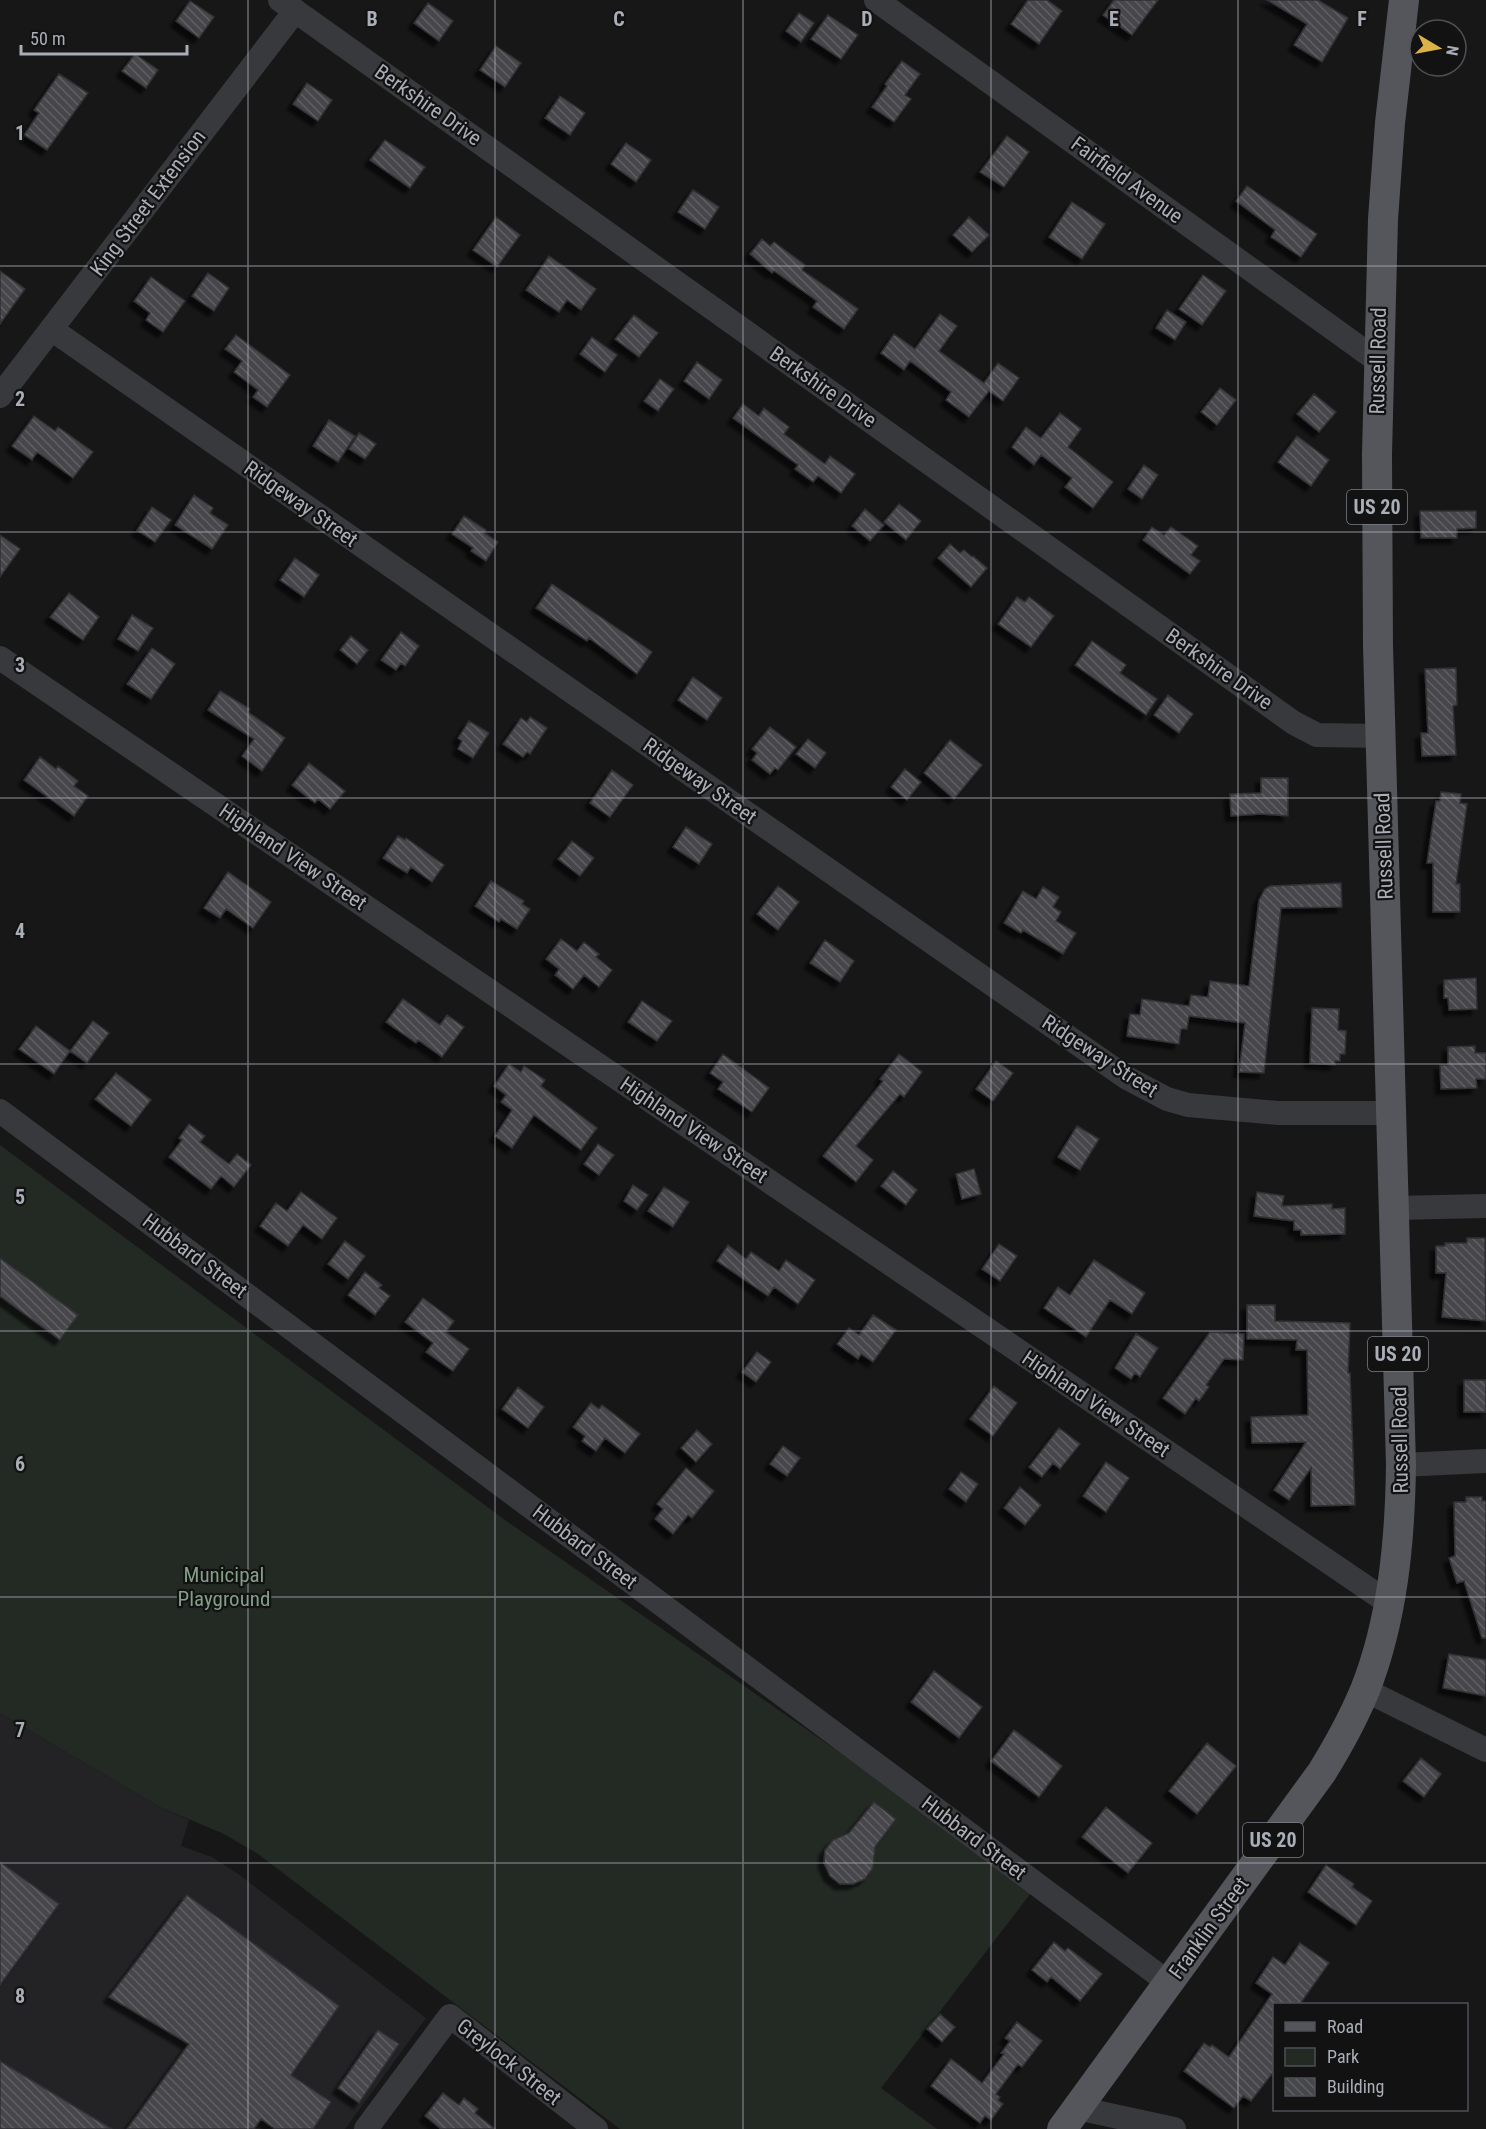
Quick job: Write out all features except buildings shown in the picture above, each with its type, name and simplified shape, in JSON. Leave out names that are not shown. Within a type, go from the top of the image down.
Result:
[{"type":"main road","name":"Russell Road","points":[[1365,1690],[1389,1603],[1399,1535],[1401,1465],[1380,736],[1377,548],[1378,361],[1383,219],[1390,123],[1404,0]]},
{"type":"main road","name":"Franklin Street","points":[[1069,2119],[1317,1780],[1339,1744],[1365,1690]]},
{"type":"street","name":"Fairfield Avenue","points":[[876,0],[1378,361]]},
{"type":"street","name":"King Street Extension","points":[[0,396],[287,5]]},
{"type":"street","name":"Berkshire Drive","points":[[287,5],[1294,723],[1317,735],[1380,736]]},
{"type":"street","name":"Ridgeway Street","points":[[51,329],[1127,1078],[1167,1099],[1188,1105],[1278,1113],[1392,1113]]},
{"type":"street","name":"Highland View Street","points":[[0,658],[1389,1603]]},
{"type":"street","name":"Hubbard Street","points":[[0,1111],[1169,1983]]},
{"type":"street","points":[[1394,1208],[1486,1206]]},
{"type":"street","points":[[1401,1465],[1486,1461]]},
{"type":"street","points":[[1365,1690],[1486,1750]]},
{"type":"street","name":"Greylock Street","points":[[366,2129],[450,2016],[596,2129]]},
{"type":"street","points":[[1069,2119],[1174,2129]]},
{"type":"shaded area","points":[[0,1713],[160,1807],[189,1820],[181,1846],[212,1857],[241,1876],[426,2018],[345,2129],[0,2129]]},
{"type":"green space","name":"Municipal Playground","points":[[0,1145],[505,1520],[927,1813],[1031,1893],[881,2088],[937,2129],[620,2129],[258,1854],[224,1834],[160,1807],[0,1713]]}]
